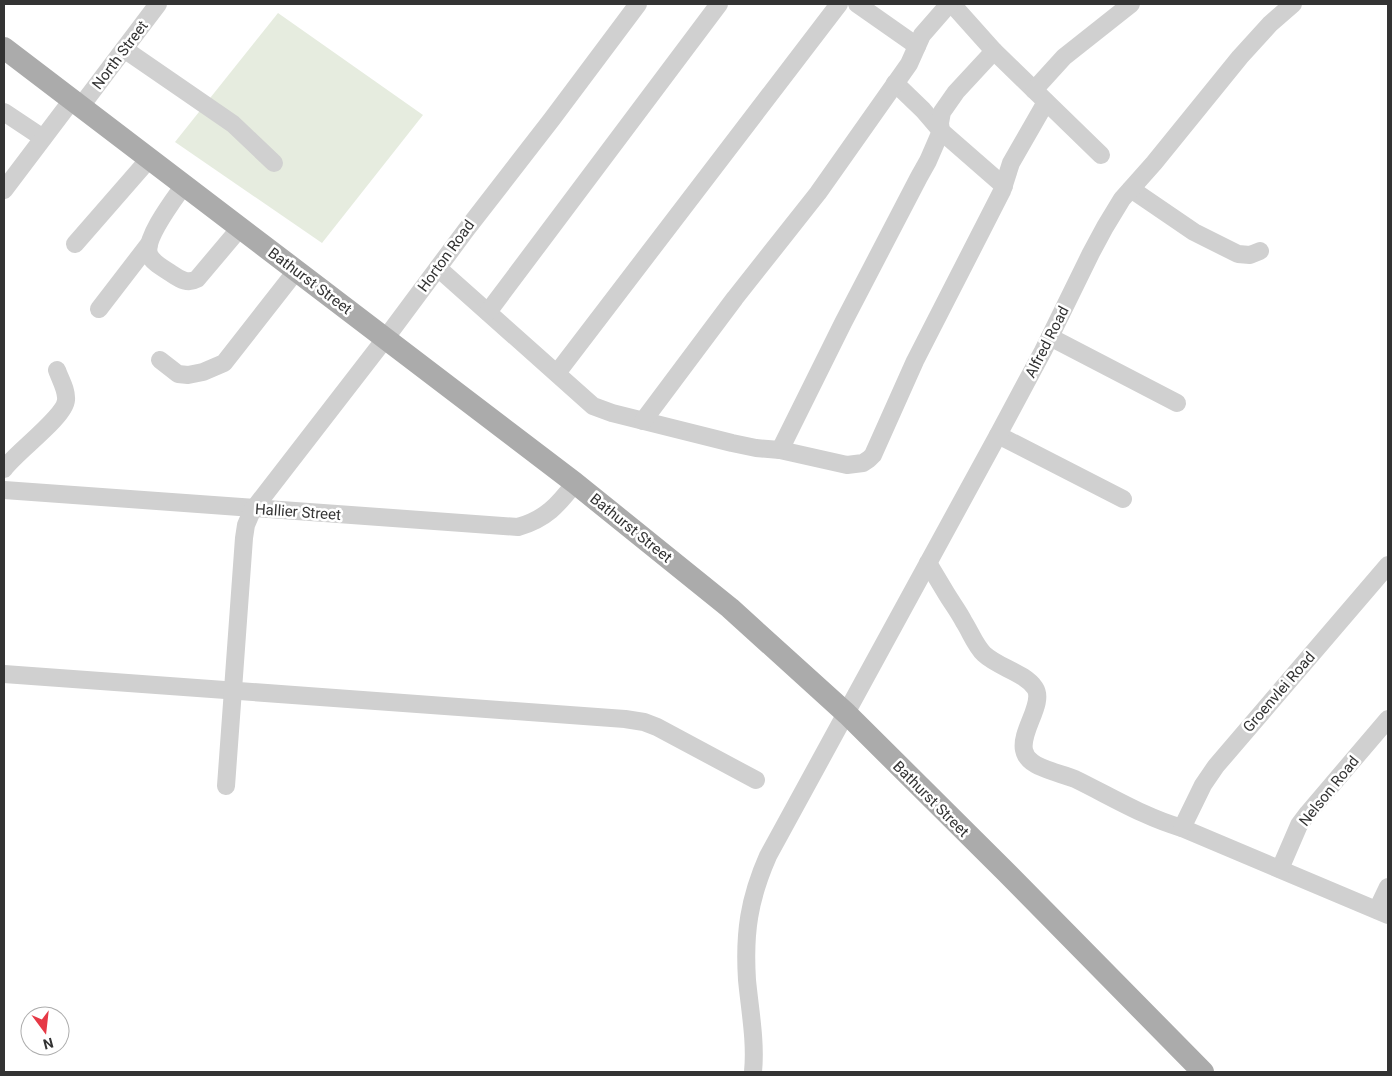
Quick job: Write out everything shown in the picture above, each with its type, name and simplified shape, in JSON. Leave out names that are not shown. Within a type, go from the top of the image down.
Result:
[{"type":"main road","name":"Bathurst Street","points":[[4,48],[575,482],[730,608],[846,714],[1006,872],[1203,1072]]},
{"type":"street","name":"North Street","points":[[4,190],[43,138],[77,103],[124,49],[158,4]]},
{"type":"street","name":"Horton Road","points":[[226,786],[246,525],[254,508],[385,339],[638,4]]},
{"type":"street","points":[[488,312],[719,4]]},
{"type":"street","points":[[557,374],[839,4]]},
{"type":"street","points":[[857,4],[917,46]]},
{"type":"street","points":[[643,421],[735,298],[818,193],[910,64],[927,28],[951,4],[994,51],[1101,154]]},
{"type":"street","points":[[438,268],[593,406],[612,413],[732,443],[780,450],[848,465],[863,463],[873,455],[915,361],[1004,186],[1011,163],[1040,96],[1064,57],[1131,4]]},
{"type":"street","name":"Alfred Road","points":[[753,1072],[753,1036],[747,980],[746,936],[750,907],[768,856],[998,435],[1050,337],[1091,253],[1122,199],[1240,56],[1270,24],[1293,4]]},
{"type":"street","points":[[124,49],[233,124],[274,163]]},
{"type":"street","points":[[780,450],[842,323],[928,162],[941,131],[942,112],[956,92],[994,51]]},
{"type":"street","points":[[895,83],[923,110],[941,131],[1004,186]]},
{"type":"street","points":[[4,112],[43,138]]},
{"type":"street","points":[[75,244],[150,158]]},
{"type":"street","points":[[99,308],[149,244],[155,229],[184,185]]},
{"type":"street","points":[[1131,189],[1194,232],[1238,254],[1250,255],[1260,251]]},
{"type":"street","points":[[149,244],[149,253],[154,261],[181,280],[189,282],[197,279],[240,228]]},
{"type":"street","points":[[160,360],[178,374],[188,376],[224,363],[296,270]]},
{"type":"street","points":[[1050,337],[1177,403]]},
{"type":"street","points":[[4,469],[11,459],[58,416],[64,407],[66,400],[65,392],[57,370]]},
{"type":"street","points":[[998,435],[1123,499]]},
{"type":"street","name":"Hallier Street","points":[[4,490],[518,527],[542,518],[552,510],[575,482]]},
{"type":"street","points":[[928,563],[978,647],[998,665],[1012,670],[1026,679],[1036,690],[1038,699],[1024,742],[1024,750],[1034,764],[1073,778],[1154,818],[1383,913],[1388,887]]},
{"type":"street","name":"Groenvlei Road","points":[[1182,828],[1216,766],[1388,565]]},
{"type":"street","points":[[4,674],[644,722],[657,727],[756,780]]},
{"type":"street","name":"Nelson Road","points":[[1280,869],[1299,825],[1388,719]]},
{"type":"shaded area","points":[[278,13],[423,115],[322,243],[175,142]]}]
